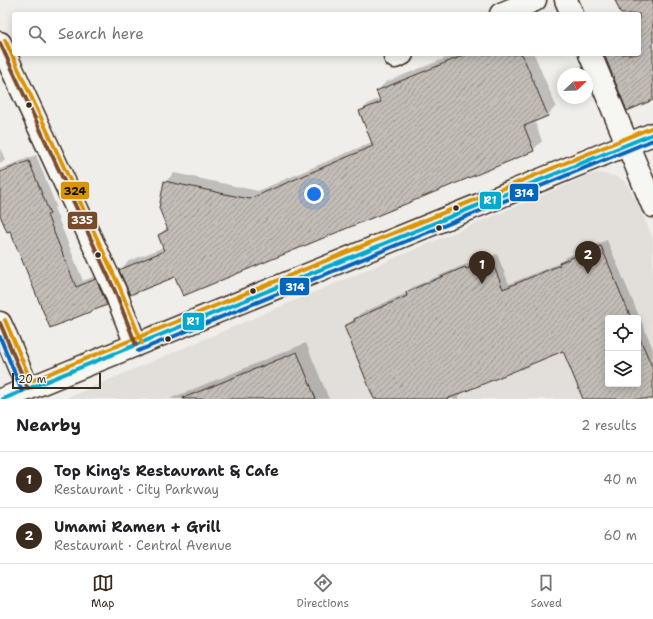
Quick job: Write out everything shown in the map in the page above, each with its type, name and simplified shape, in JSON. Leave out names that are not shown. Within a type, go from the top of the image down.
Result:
[{"type":"street","points":[[506,12],[535,0]]},
{"type":"street","points":[[566,0],[571,12]]},
{"type":"street","points":[[0,43],[115,291],[136,345]]},
{"type":"street","points":[[591,56],[653,206]]},
{"type":"street","points":[[3,399],[653,134]]},
{"type":"street","points":[[0,323],[28,388]]},
{"type":"shaded area","points":[[597,173],[615,176],[623,180],[638,203],[653,239],[653,399],[64,399]]},
{"type":"building","points":[[615,0],[653,0],[653,100],[627,111],[605,56],[641,56],[641,12],[620,12]]},
{"type":"building","points":[[462,56],[523,56],[548,116],[524,126],[534,151],[183,296],[175,277],[130,295],[119,270],[164,251],[158,235],[168,230],[159,208],[164,181],[249,199],[373,146],[359,111],[381,102],[376,91]]},
{"type":"building","points":[[29,161],[50,214],[47,215],[76,287],[96,279],[107,305],[50,328],[10,231],[7,232],[0,215],[0,172]]},
{"type":"building","points":[[601,246],[630,315],[605,315],[605,387],[641,387],[641,341],[653,369],[653,399],[583,399],[563,351],[447,399],[374,399],[344,326],[355,321],[354,319],[407,296],[406,292],[465,267],[466,269],[491,259],[503,289],[560,265],[559,263]]},
{"type":"building","points":[[297,352],[316,399],[183,399],[183,398]]},
{"type":"transit line","name":"324","points":[[5,40],[12,55]]},
{"type":"transit line","name":"335","points":[[0,43],[115,291],[136,345]]},
{"type":"transit line","name":"324","points":[[12,56],[120,288],[142,343]]},
{"type":"transit line","name":"324","points":[[5,320],[31,381],[651,128]]},
{"type":"transit line","name":"R1","points":[[3,399],[653,134]]},
{"type":"transit line","name":"314","points":[[138,351],[653,140]]},
{"type":"transit line","name":"335","points":[[0,323],[28,389]]},
{"type":"transit line","name":"314","points":[[0,337],[22,391]]},
{"type":"place","name":"Umami Ramen + Grill","points":[[588,274]]},
{"type":"place","name":"Top King's Restaurant & Cafe","points":[[482,284]]}]
